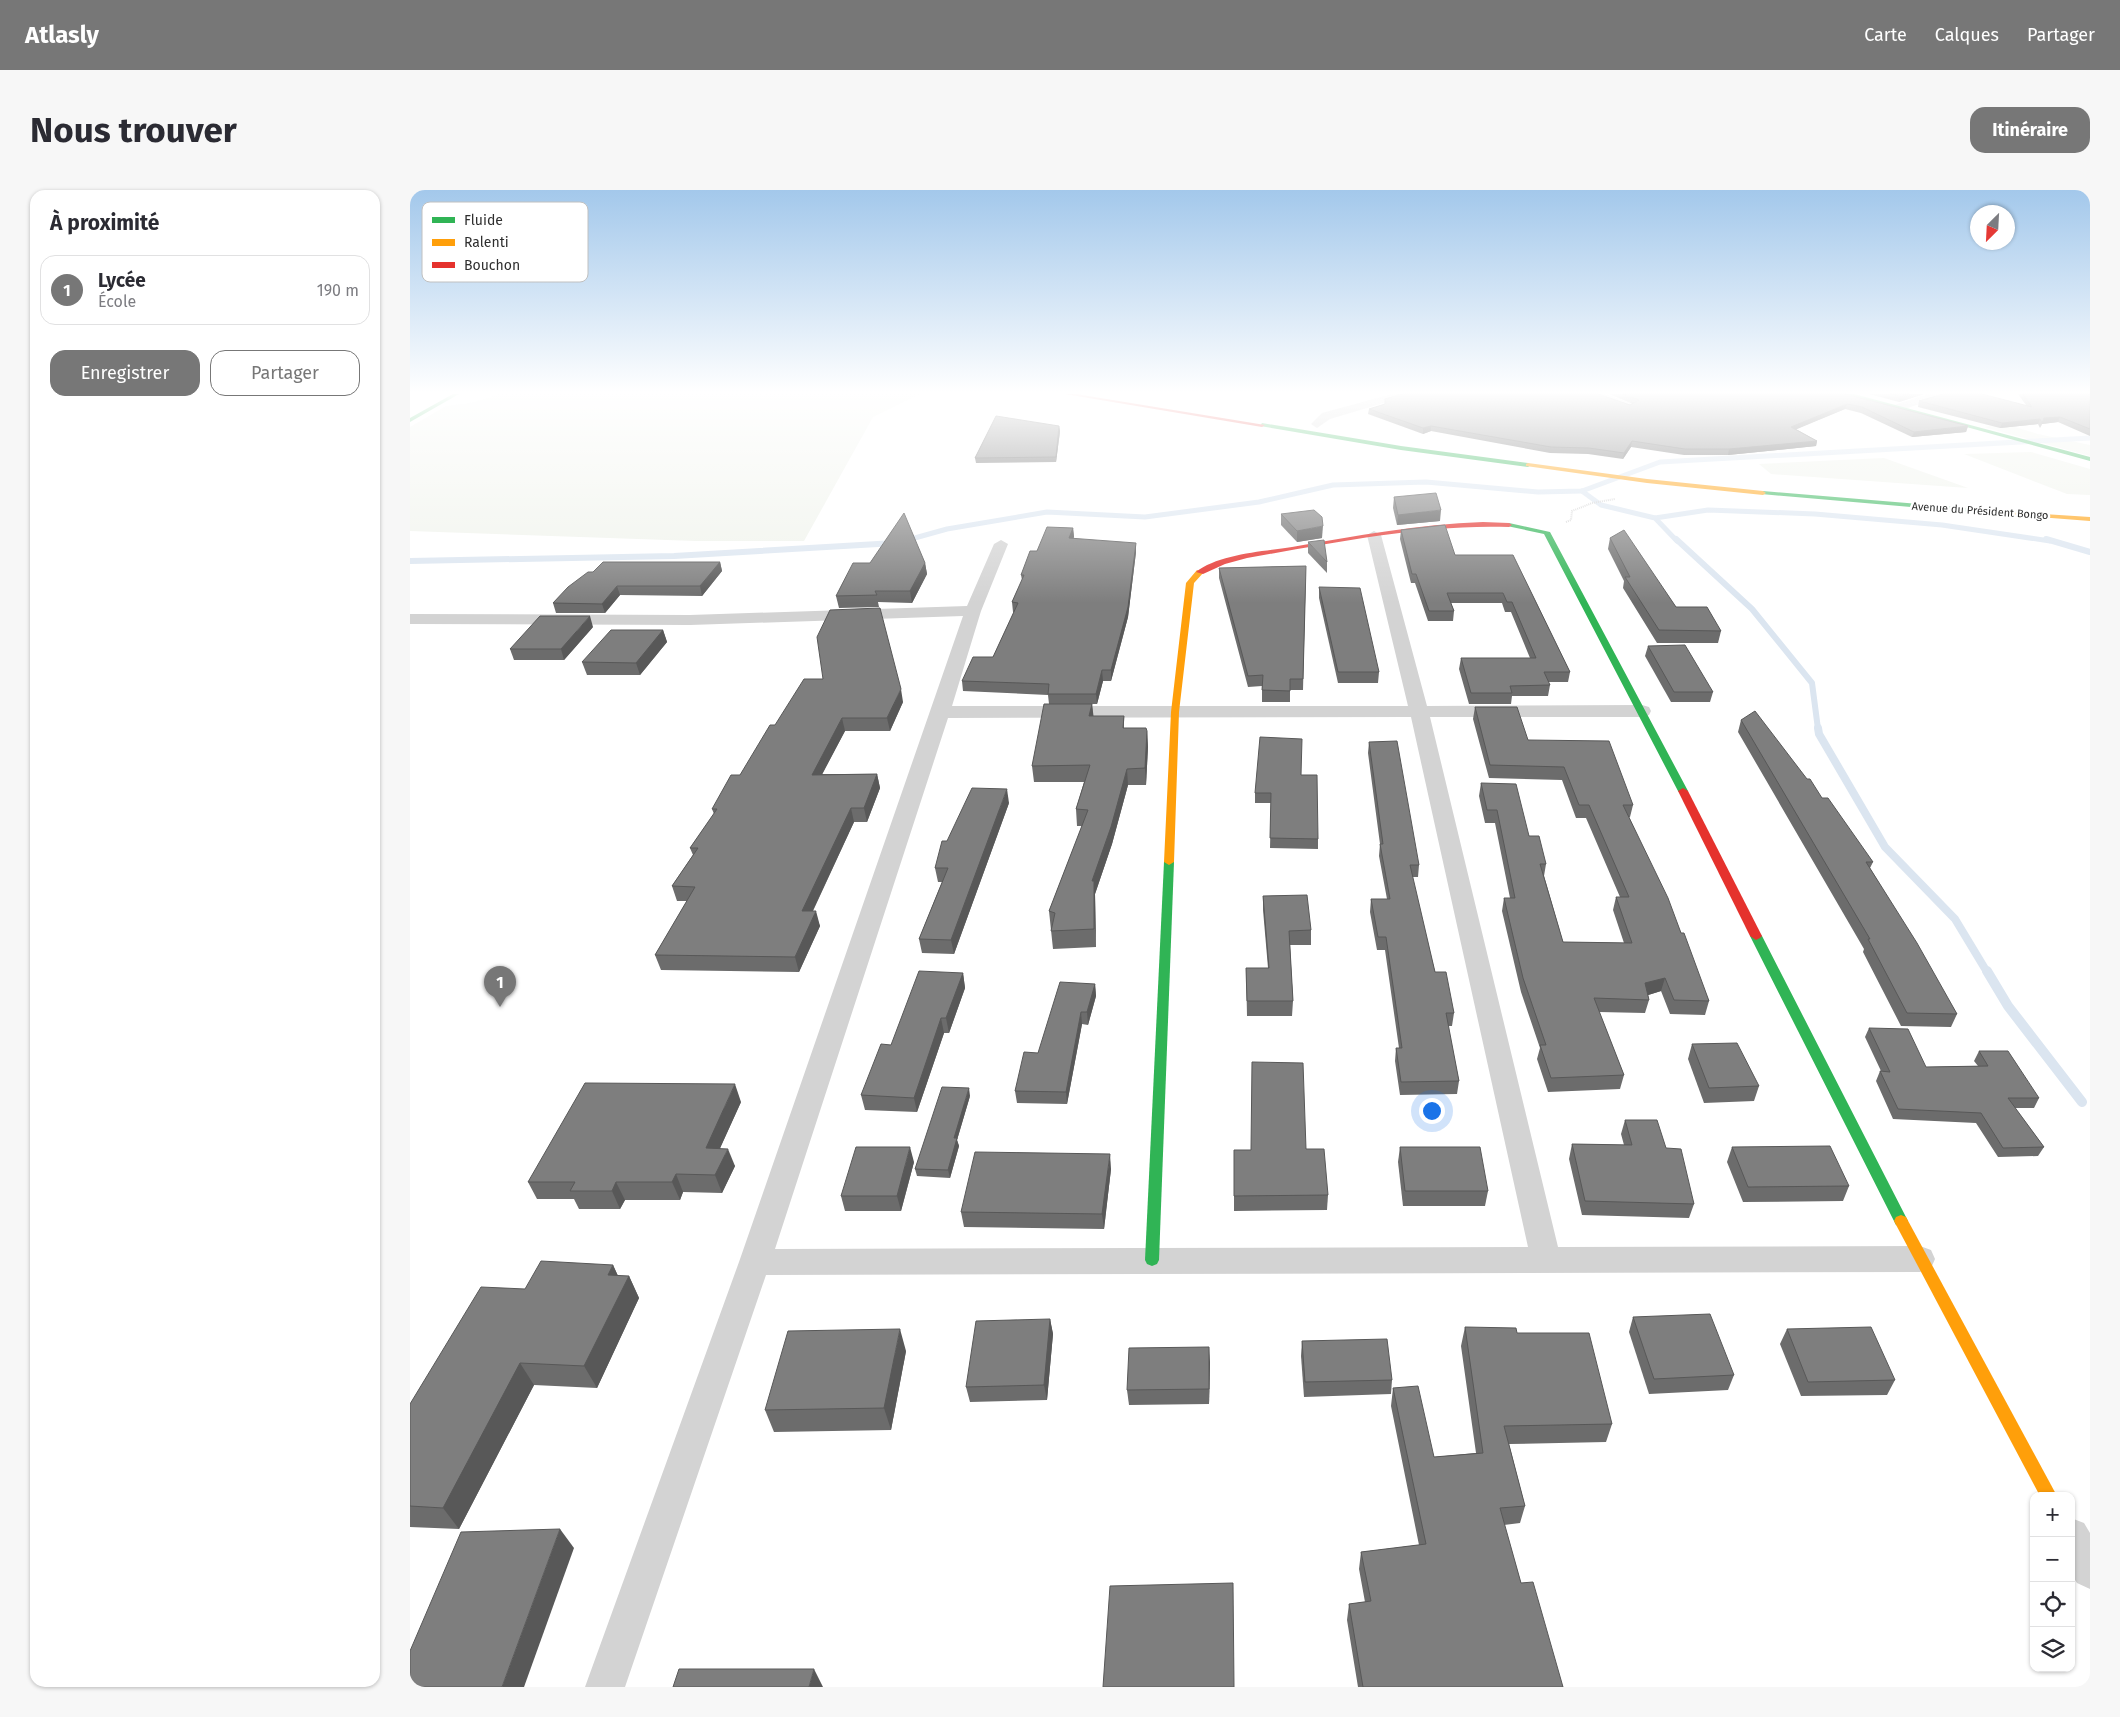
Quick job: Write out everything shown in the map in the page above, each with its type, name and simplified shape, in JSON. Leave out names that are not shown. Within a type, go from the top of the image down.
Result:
[{"type":"street","name":"Avenue du Président Bongo","points":[[1548,464],[1605,470],[1653,470],[1844,490],[2001,501]]},
{"type":"street","name":"Avenue du Président Bongo","points":[[1567,464],[1605,470],[1647,482],[1854,502],[2090,519]]},
{"type":"street","name":"Avenue du Président Bongo","points":[[2051,504],[2090,507]]},
{"type":"street","points":[[1152,1260],[1175,712],[1190,583],[1201,571],[1223,561],[1374,535],[1498,523],[1518,525],[1547,532],[1642,712],[1920,1259],[2047,1492]]},
{"type":"street","points":[[1374,535],[1419,712],[1546,1260]]},
{"type":"street","points":[[605,1687],[755,1262],[941,712],[973,611],[1000,544]]},
{"type":"street","points":[[410,619],[690,620],[973,611]]},
{"type":"street","points":[[941,712],[1642,712]]},
{"type":"street","points":[[755,1262],[1920,1259]]},
{"type":"street","points":[[2072,1537],[2090,1570]]},
{"type":"path","points":[[1547,532],[1571,520],[1572,511],[1592,503],[1611,501]]},
{"type":"shaded area","points":[[410,464],[847,464],[804,541],[696,541],[410,531]]},
{"type":"shaded area","points":[[1759,464],[1900,464],[1968,488],[1771,474]]},
{"type":"shaded area","points":[[1989,464],[2072,464],[2090,469],[2090,495],[2067,494]]},
{"type":"building","points":[[1436,493],[1441,510],[1398,515],[1394,497]]},
{"type":"building","points":[[1314,510],[1322,517],[1323,526],[1297,531],[1281,514]]},
{"type":"building","points":[[904,513],[925,563],[910,591],[875,591],[877,595],[836,596],[853,563],[870,563]]},
{"type":"building","points":[[1445,525],[1455,555],[1513,555],[1570,672],[1544,672],[1550,685],[1510,686],[1512,693],[1471,693],[1461,658],[1536,658],[1512,602],[1507,602],[1503,593],[1447,593],[1454,611],[1429,611],[1416,574],[1412,574],[1401,530]]},
{"type":"building","points":[[1047,527],[1073,528],[1069,538],[1136,543],[1128,607],[1111,670],[1102,670],[1096,694],[1048,694],[1049,684],[962,681],[973,657],[993,657],[1018,603],[1012,602],[1024,575],[1021,575],[1030,551],[1037,551]]},
{"type":"building","points":[[1624,530],[1676,607],[1707,607],[1721,631],[1659,630],[1625,577],[1630,577],[1610,538]]},
{"type":"building","points":[[1324,540],[1327,562],[1308,542]]},
{"type":"building","points":[[603,562],[720,562],[700,586],[617,586],[602,604],[553,603],[568,587],[588,572],[593,572]]},
{"type":"building","points":[[1306,566],[1303,679],[1290,679],[1290,691],[1262,690],[1263,675],[1248,676],[1219,568]]},
{"type":"building","points":[[1319,587],[1360,588],[1379,672],[1338,672]]},
{"type":"building","points":[[880,608],[901,689],[887,718],[842,718],[812,775],[877,774],[864,808],[851,808],[802,911],[816,911],[795,957],[655,955],[695,887],[672,886],[698,848],[690,848],[717,809],[712,809],[731,775],[740,775],[770,725],[775,725],[804,679],[823,679],[817,637],[830,610]]},
{"type":"building","points":[[540,616],[590,616],[561,649],[510,649]]},
{"type":"building","points":[[611,630],[663,630],[636,663],[582,662]]},
{"type":"building","points":[[1685,645],[1713,692],[1674,692],[1648,646]]},
{"type":"building","points":[[1044,704],[1092,704],[1089,716],[1124,716],[1123,728],[1146,728],[1147,731],[1145,768],[1127,769],[1111,827],[1092,881],[1094,881],[1094,929],[1051,931],[1055,913],[1049,911],[1088,810],[1076,809],[1090,765],[1032,766]]},
{"type":"building","points":[[1475,707],[1517,707],[1528,740],[1609,741],[1633,805],[1623,805],[1668,898],[1681,933],[1684,933],[1709,1001],[1674,1000],[1665,978],[1645,983],[1649,1000],[1594,998],[1624,1075],[1551,1078],[1540,1045],[1546,1045],[1523,978],[1504,898],[1515,898],[1497,810],[1487,810],[1481,783],[1516,784],[1529,836],[1539,836],[1546,864],[1540,864],[1563,942],[1632,943],[1616,897],[1629,897],[1589,805],[1579,805],[1564,767],[1490,765]]},
{"type":"building","points":[[1755,711],[1807,779],[1810,779],[1822,798],[1828,798],[1873,862],[1866,862],[1917,943],[1957,1014],[1907,1013],[1868,939],[1870,939],[1741,720]]},
{"type":"building","points":[[1260,737],[1302,739],[1301,775],[1317,775],[1318,839],[1270,838],[1271,793],[1255,793]]},
{"type":"building","points":[[1397,741],[1419,865],[1410,865],[1435,972],[1446,972],[1454,1013],[1446,1013],[1459,1081],[1401,1082],[1396,1048],[1402,1048],[1386,937],[1378,937],[1371,899],[1390,899],[1380,844],[1383,844],[1369,742]]},
{"type":"building","points":[[972,788],[1007,789],[951,940],[919,939],[948,868],[935,868],[942,841],[947,841]]},
{"type":"building","points":[[1307,895],[1311,930],[1289,931],[1293,1001],[1247,1001],[1246,968],[1269,968],[1263,896]]},
{"type":"building","points":[[919,971],[963,973],[946,1018],[941,1018],[914,1098],[861,1095],[881,1044],[891,1045]]},
{"type":"building","points":[[1060,982],[1095,984],[1087,1012],[1081,1012],[1066,1092],[1015,1091],[1024,1052],[1038,1053]]},
{"type":"building","points":[[1869,1028],[1908,1029],[1926,1067],[1988,1066],[1979,1051],[2008,1051],[2039,1098],[2008,1098],[2044,1147],[2003,1148],[1981,1113],[1898,1109],[1880,1071],[1890,1072]]},
{"type":"building","points":[[1737,1043],[1759,1086],[1709,1088],[1692,1044]]},
{"type":"building","points":[[1252,1062],[1303,1063],[1306,1149],[1324,1149],[1328,1195],[1234,1196],[1234,1150],[1251,1150]]},
{"type":"building","points":[[585,1083],[735,1084],[706,1148],[728,1149],[715,1175],[676,1174],[672,1182],[616,1182],[612,1191],[570,1191],[575,1182],[528,1182]]},
{"type":"building","points":[[942,1087],[969,1088],[954,1138],[957,1138],[948,1170],[915,1169]]},
{"type":"building","points":[[1625,1120],[1657,1120],[1666,1148],[1681,1149],[1694,1204],[1585,1201],[1572,1144],[1632,1145]]},
{"type":"building","points":[[1830,1146],[1849,1186],[1748,1187],[1732,1147]]},
{"type":"building","points":[[856,1147],[910,1147],[897,1196],[841,1196]]},
{"type":"building","points":[[1400,1147],[1480,1147],[1488,1191],[1405,1191]]},
{"type":"building","points":[[975,1152],[1110,1154],[1102,1214],[961,1212]]},
{"type":"building","points":[[541,1261],[613,1265],[608,1275],[629,1276],[584,1366],[520,1363],[443,1508],[410,1506],[410,1404],[481,1287],[525,1289]]},
{"type":"building","points":[[1710,1314],[1734,1375],[1654,1379],[1633,1317]]},
{"type":"building","points":[[1050,1319],[1044,1385],[966,1387],[976,1321]]},
{"type":"building","points":[[1465,1327],[1516,1328],[1517,1333],[1589,1333],[1612,1424],[1504,1426],[1525,1506],[1500,1508],[1521,1583],[1533,1582],[1563,1687],[1363,1687],[1349,1604],[1371,1601],[1361,1552],[1426,1544],[1393,1388],[1418,1386],[1434,1457],[1483,1453]]},
{"type":"building","points":[[1871,1327],[1895,1380],[1808,1382],[1787,1329]]},
{"type":"building","points":[[900,1329],[884,1408],[765,1410],[788,1331]]},
{"type":"building","points":[[1387,1339],[1392,1380],[1305,1382],[1302,1341]]},
{"type":"building","points":[[1209,1347],[1209,1389],[1127,1390],[1129,1348]]},
{"type":"building","points":[[560,1529],[502,1687],[410,1687],[410,1651],[461,1532]]},
{"type":"building","points":[[1233,1583],[1234,1687],[1103,1687],[1110,1586]]},
{"type":"building","points":[[679,1669],[814,1669],[809,1687],[673,1687]]},
{"type":"waterway","points":[[1582,491],[1655,464]]},
{"type":"waterway","points":[[904,541],[947,529],[1047,512],[1145,517],[1259,502],[1333,485],[1426,482],[1538,492],[1582,491]]},
{"type":"waterway","points":[[1582,491],[1601,505],[1655,518]]},
{"type":"waterway","points":[[1655,518],[1708,510],[1815,514],[1942,525],[2050,541]]},
{"type":"waterway","points":[[1655,518],[1677,541]]},
{"type":"waterway","points":[[410,561],[674,556],[895,543],[908,539]]},
{"type":"waterway","points":[[1676,539],[1752,609],[1812,683],[1818,729]]},
{"type":"waterway","points":[[2046,539],[2090,552]]},
{"type":"waterway","points":[[1818,728],[1819,734],[1885,847],[1955,919],[1987,972]]},
{"type":"waterway","points":[[1987,971],[2008,1006],[2082,1102]]},
{"type":"traffic: fast","points":[[1519,464],[1528,465]]},
{"type":"traffic: fast","points":[[1763,493],[2015,514]]},
{"type":"traffic: fast","points":[[1509,525],[1547,532],[1683,791]]},
{"type":"traffic: fast","points":[[1152,1260],[1169,862]]},
{"type":"traffic: fast","points":[[1756,936],[1901,1221]]},
{"type":"traffic: slow","points":[[1528,465],[1647,481],[1763,493]]},
{"type":"traffic: slow","points":[[2015,514],[2090,519]]},
{"type":"traffic: slow","points":[[1169,862],[1175,712],[1190,583],[1200,572]]},
{"type":"traffic: slow","points":[[1901,1221],[2047,1492]]},
{"type":"traffic: jam","points":[[1200,572],[1223,562],[1247,556],[1376,534],[1456,525],[1509,525]]},
{"type":"traffic: jam","points":[[1683,791],[1756,936]]},
{"type":"place","name":"Lycée","points":[[500,1007]]}]
